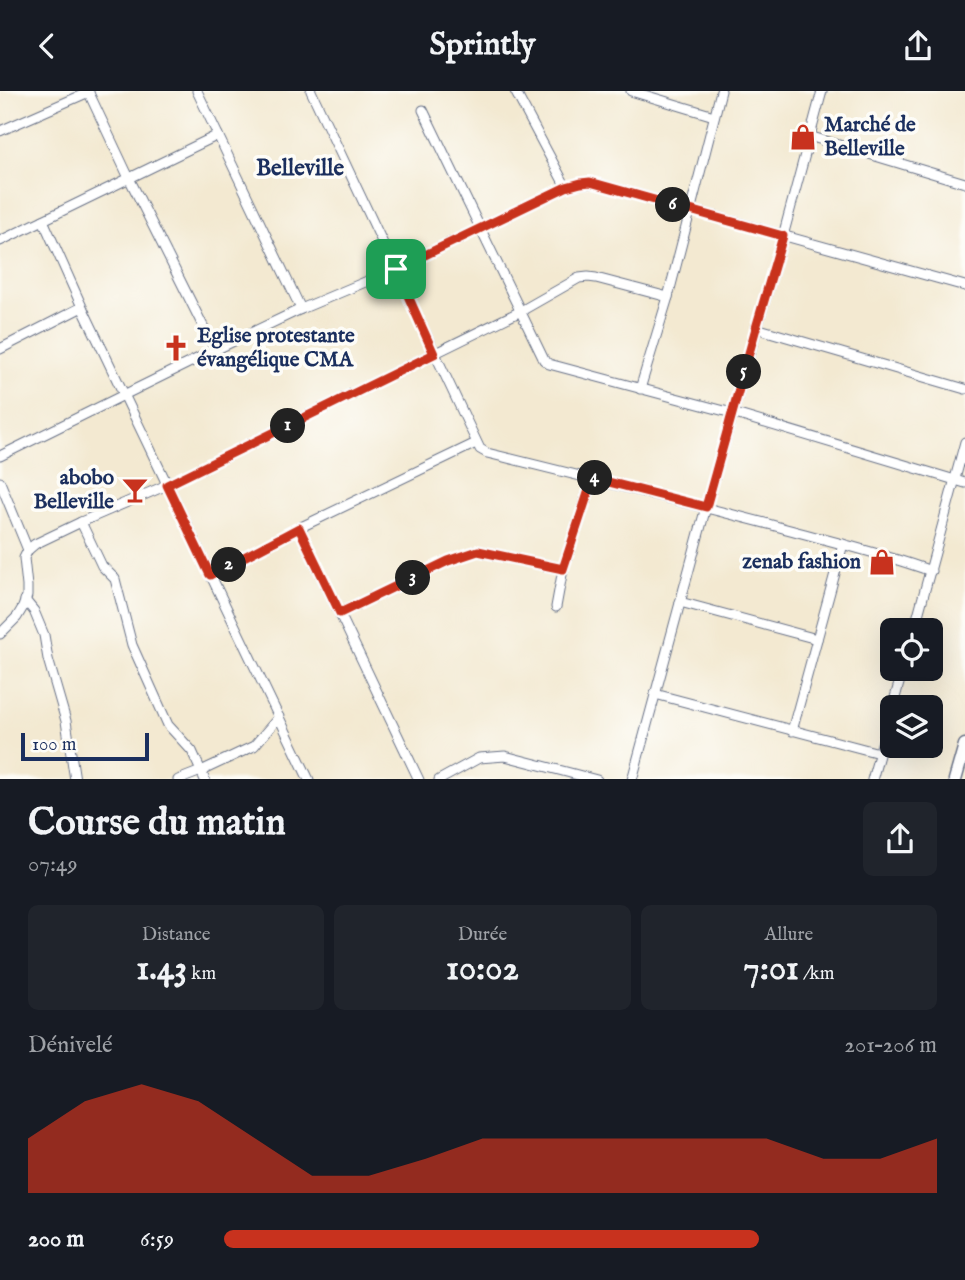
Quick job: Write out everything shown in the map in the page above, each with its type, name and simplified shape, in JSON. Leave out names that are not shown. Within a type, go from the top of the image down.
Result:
[{"type":"main road","points":[[959,779],[965,745]]},
{"type":"street","points":[[197,91],[301,309]]},
{"type":"street","points":[[311,91],[480,449],[843,544],[931,571]]},
{"type":"street","points":[[514,91],[566,187]]},
{"type":"street","points":[[631,91],[714,116]]},
{"type":"street","points":[[640,389],[668,297],[721,91]]},
{"type":"street","points":[[632,779],[822,91]]},
{"type":"street","points":[[0,131],[89,92],[215,350]]},
{"type":"street","points":[[423,110],[544,360],[549,364],[732,413],[960,482]]},
{"type":"street","points":[[0,241],[218,135]]},
{"type":"street","points":[[809,136],[965,183]]},
{"type":"street","points":[[0,456],[301,309],[396,269],[566,187],[581,183],[590,182],[965,286]]},
{"type":"street","points":[[43,220],[82,307],[309,779]]},
{"type":"street","points":[[0,634],[17,617],[25,600],[27,586],[24,558],[28,550],[36,544],[167,485],[521,311],[579,278],[588,277],[668,297]]},
{"type":"street","points":[[0,349],[82,307]]},
{"type":"street","points":[[756,328],[965,389]]},
{"type":"street","points":[[917,618],[960,482],[965,442]]},
{"type":"street","points":[[210,575],[299,528],[476,443]]},
{"type":"street","points":[[555,607],[563,569],[593,478]]},
{"type":"street","points":[[0,482],[28,550]]},
{"type":"street","points":[[81,522],[102,566],[115,579],[132,645],[168,725],[192,751],[203,775]]},
{"type":"street","points":[[299,528],[419,779]]},
{"type":"street","points":[[792,731],[843,544]]},
{"type":"street","points":[[340,613],[448,561],[478,551],[563,569]]},
{"type":"street","points":[[25,600],[34,611],[44,635],[66,721],[75,779]]},
{"type":"street","points":[[680,603],[817,639]]},
{"type":"street","points":[[872,779],[900,681]]},
{"type":"street","points":[[655,694],[879,753]]},
{"type":"street","points":[[178,779],[203,775],[246,751],[279,717]]},
{"type":"street","points":[[439,779],[479,758],[505,756],[597,779]]},
{"type":"place","name":"Marché de Belleville","points":[[803,137]]},
{"type":"place","name":"Eglise protestante évangélique CMA","points":[[176,348]]},
{"type":"place","name":"abobo Belleville","points":[[135,490]]},
{"type":"place","name":"zenab fashion","points":[[882,562]]},
{"type":"district","name":"Belleville","points":[[300,168]]},
{"type":"route","points":[[590,182],[783,236],[706,507],[593,478],[563,569],[478,551],[448,561],[340,613],[299,528],[210,575],[167,485],[434,354],[396,269],[566,187],[590,182]]}]
